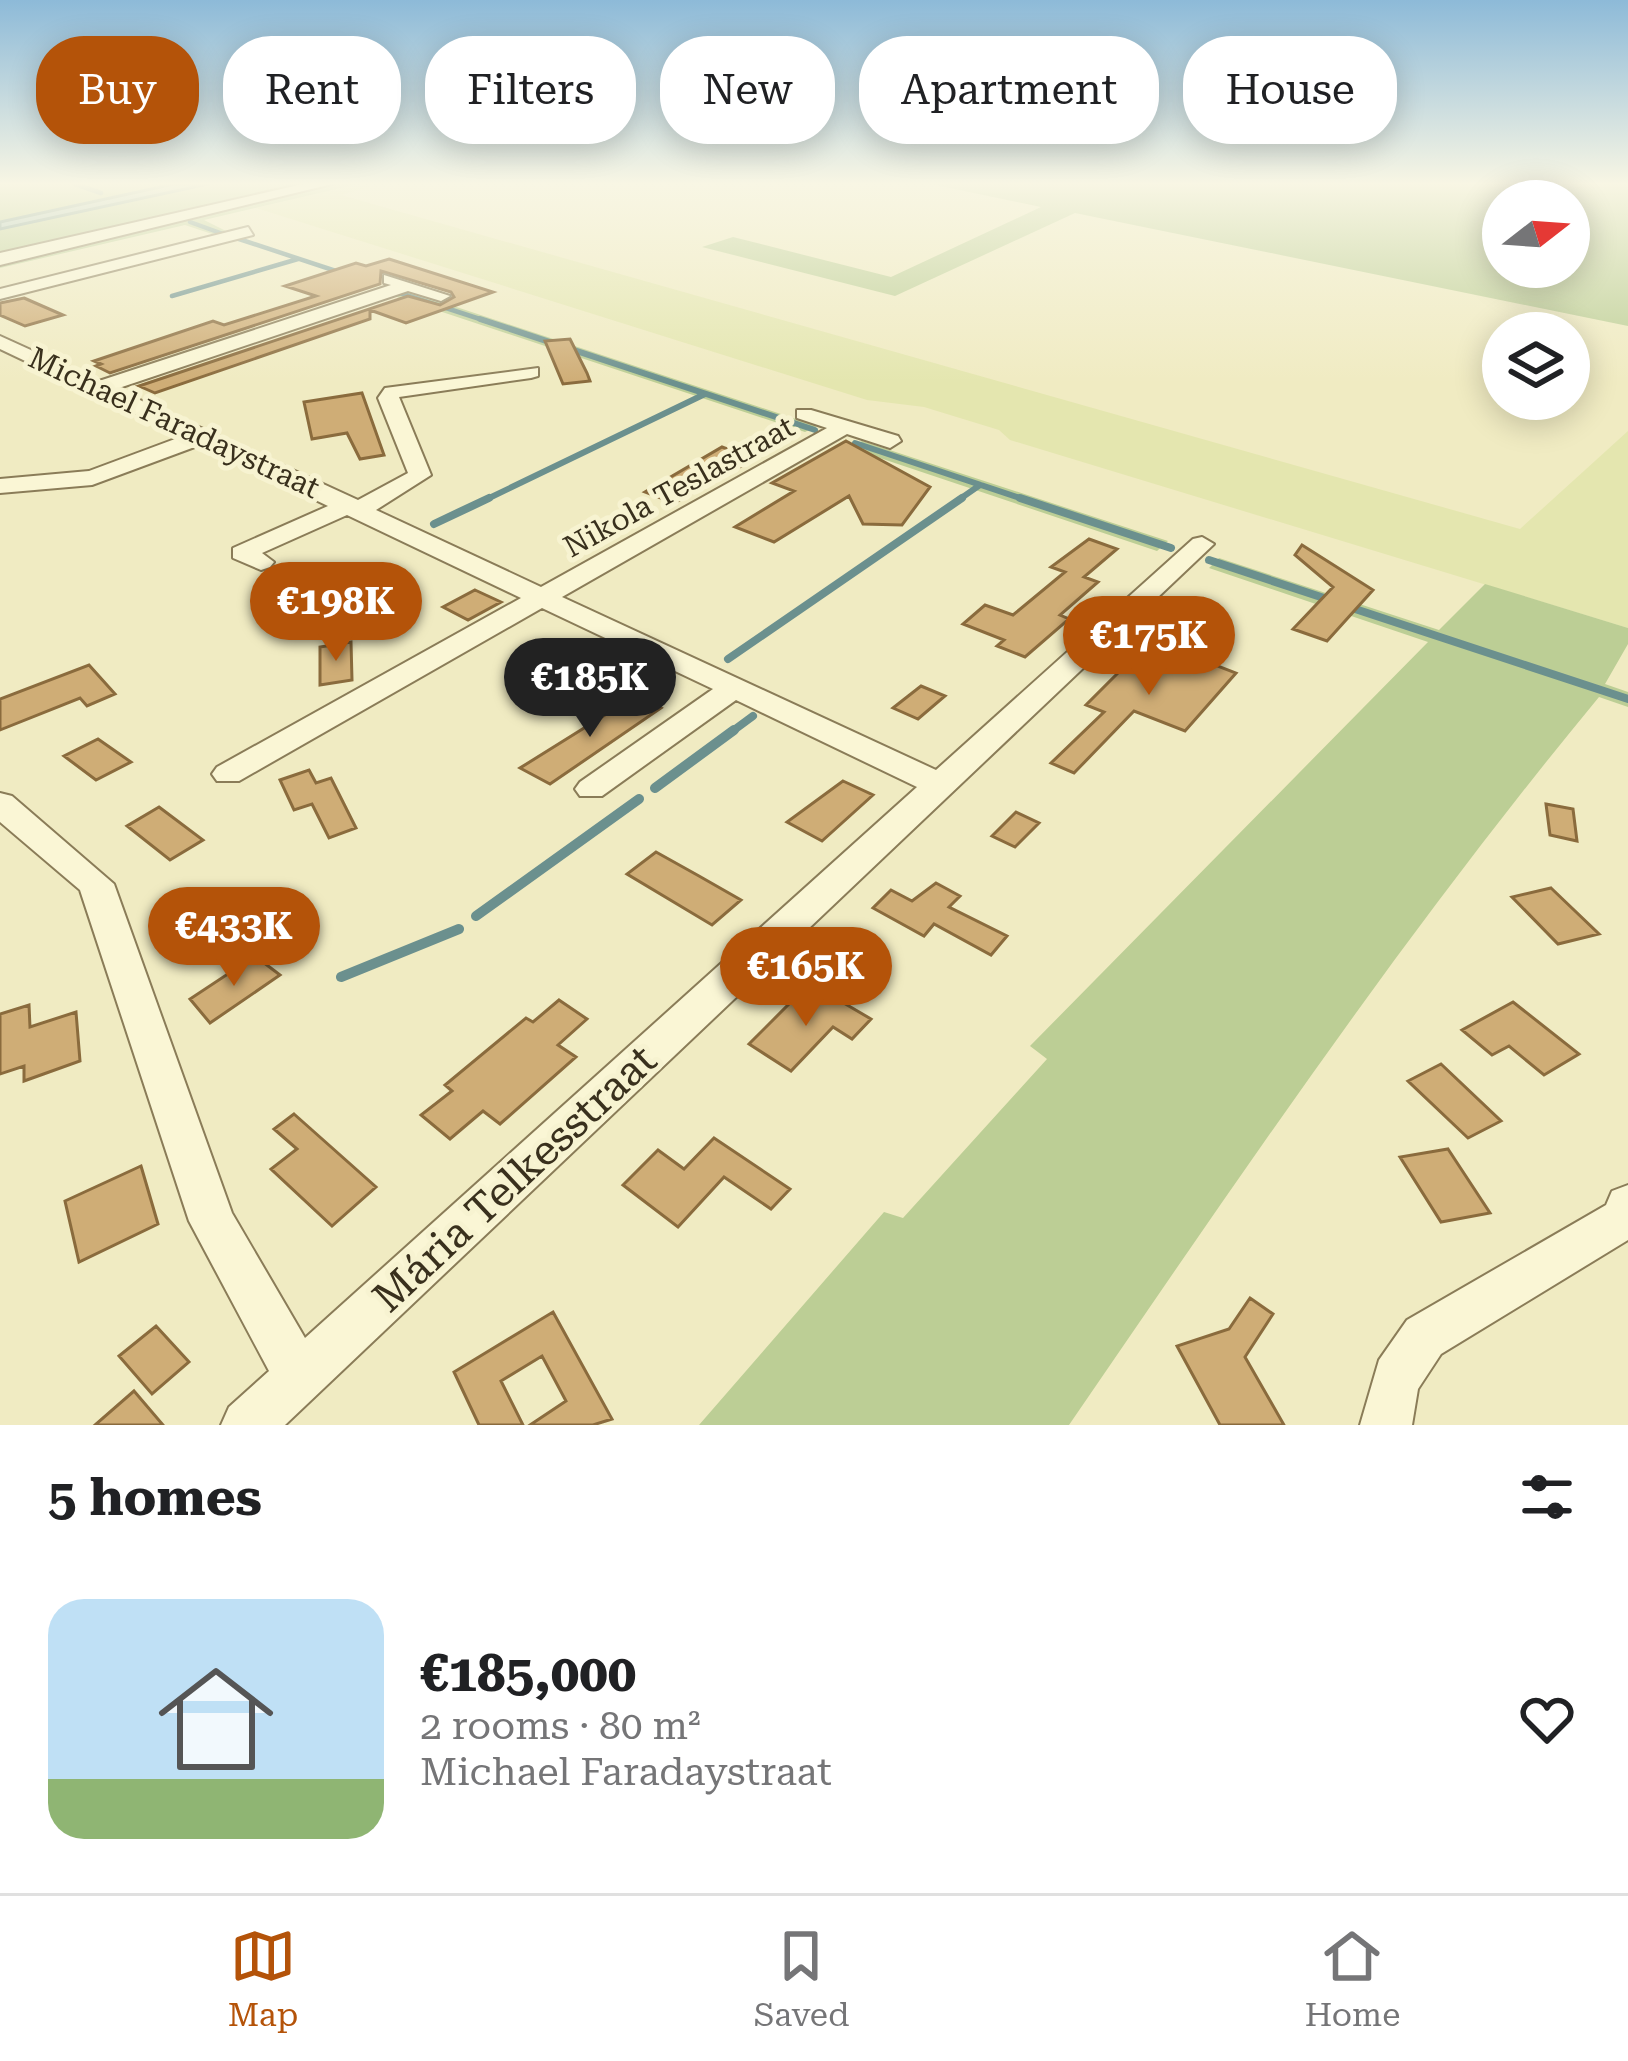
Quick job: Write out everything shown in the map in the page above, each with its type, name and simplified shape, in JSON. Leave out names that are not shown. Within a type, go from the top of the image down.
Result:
[{"type":"street","points":[[0,259],[37,250]]},
{"type":"street","points":[[0,294],[180,250]]},
{"type":"street","points":[[378,275],[441,296]]},
{"type":"street","points":[[98,388],[408,285]]},
{"type":"street","name":"Michael Faradaystraat","points":[[0,342],[940,785]]},
{"type":"street","points":[[354,507],[412,484],[420,475],[388,398],[392,392],[531,372]]},
{"type":"street","name":"Nikola Teslastraat","points":[[804,414],[890,441]]},
{"type":"street","name":"Nikola Teslastraat","points":[[542,598],[844,427]]},
{"type":"street","points":[[0,486],[92,478],[204,436]]},
{"type":"street","name":"Michael Faradaystraat","points":[[260,562],[242,553],[354,507]]},
{"type":"street","name":"Mária Telkesstraat","points":[[247,1425],[1202,544]]},
{"type":"street","points":[[228,774],[542,598]]},
{"type":"street","points":[[591,789],[733,688]]},
{"type":"street","points":[[0,804],[96,884],[212,1221],[299,1376]]},
{"type":"street","points":[[1386,1425],[1388,1401],[1402,1362],[1424,1337],[1626,1217],[1628,1205]]},
{"type":"green space","points":[[45,250],[75,250],[0,268],[0,261]]},
{"type":"green space","points":[[391,250],[537,250],[1520,529],[1628,431],[1628,628],[1010,440],[999,430],[924,407],[867,400]]},
{"type":"green space","points":[[716,250],[786,250],[891,277],[948,250],[994,250],[895,296]]},
{"type":"green space","points":[[1259,250],[1482,250],[1482,288],[1590,288],[1590,250],[1628,250],[1628,326],[1590,318],[1590,312],[1559,312]]},
{"type":"green space","points":[[408,291],[817,426],[805,432],[391,295]]},
{"type":"green space","points":[[862,441],[1168,541],[1157,551],[850,448]]},
{"type":"green space","points":[[1219,558],[1439,630],[1485,584],[1628,628],[1628,644],[1605,684],[1628,692],[1628,707],[1599,697],[1528,785],[1326,1055],[1069,1425],[699,1425],[884,1212],[903,1218],[1047,1059],[1030,1046],[1428,642],[1209,568]]},
{"type":"building","points":[[389,259],[493,292],[406,323],[370,310],[370,319],[155,393],[139,386],[408,296],[440,305],[454,297],[451,292],[381,271],[380,284],[110,373],[94,361],[213,321],[224,325],[316,296],[285,286],[356,263],[366,266]]},
{"type":"building","points":[[24,298],[63,315],[25,326],[0,315],[0,303]]},
{"type":"building","points":[[570,339],[590,381],[563,384],[545,341]]},
{"type":"building","points":[[362,393],[384,455],[360,459],[347,433],[312,439],[304,402]]},
{"type":"building","points":[[846,441],[930,487],[902,525],[863,524],[849,496],[774,542],[735,527],[794,491],[772,483]]},
{"type":"building","points":[[722,447],[754,459],[674,503],[645,492]]},
{"type":"building","points":[[1089,539],[1117,549],[1084,577],[1098,582],[1060,615],[1069,619],[1025,657],[997,646],[1004,640],[963,624],[985,605],[1013,615],[1065,572],[1051,567]]},
{"type":"building","points":[[1302,545],[1373,590],[1327,641],[1293,629],[1333,587],[1295,555]]},
{"type":"building","points":[[475,590],[501,602],[468,620],[443,607]]},
{"type":"building","points":[[351,642],[352,680],[320,685],[320,647]]},
{"type":"building","points":[[1145,646],[1168,655],[1174,649],[1236,673],[1185,731],[1134,711],[1074,773],[1051,763],[1104,712],[1086,705]]},
{"type":"building","points":[[89,665],[115,694],[87,706],[80,698],[0,730],[0,699]]},
{"type":"building","points":[[921,686],[945,696],[918,719],[893,708]]},
{"type":"building","points":[[637,695],[661,708],[550,784],[520,768]]},
{"type":"building","points":[[98,739],[131,762],[96,780],[64,756]]},
{"type":"building","points":[[309,770],[316,783],[331,778],[356,828],[329,838],[312,804],[294,810],[280,780]]},
{"type":"building","points":[[843,781],[873,795],[822,841],[787,822]]},
{"type":"building","points":[[1546,804],[1573,809],[1577,841],[1550,835]]},
{"type":"building","points":[[159,807],[203,840],[170,860],[127,826]]},
{"type":"building","points":[[1016,812],[1039,823],[1015,847],[992,836]]},
{"type":"building","points":[[656,852],[741,900],[712,925],[627,874]]},
{"type":"building","points":[[936,883],[960,896],[949,907],[1007,936],[991,955],[934,924],[924,936],[873,908],[891,890],[912,901]]},
{"type":"building","points":[[1551,888],[1599,934],[1558,944],[1512,897]]},
{"type":"building","points":[[255,956],[280,975],[210,1023],[190,999]]},
{"type":"building","points":[[825,992],[871,1019],[852,1039],[833,1027],[791,1071],[749,1044],[796,997],[811,1006]]},
{"type":"building","points":[[559,1000],[587,1019],[558,1045],[576,1057],[500,1124],[483,1111],[450,1139],[421,1115],[452,1091],[445,1085],[526,1018],[533,1022]]},
{"type":"building","points":[[1513,1002],[1579,1054],[1544,1075],[1509,1046],[1492,1055],[1462,1030]]},
{"type":"building","points":[[29,1005],[30,1027],[76,1012],[80,1061],[24,1081],[24,1066],[0,1074],[0,1014]]},
{"type":"building","points":[[1441,1064],[1501,1121],[1468,1138],[1408,1081]]},
{"type":"building","points":[[294,1114],[376,1187],[332,1226],[271,1169],[297,1149],[274,1129]]},
{"type":"building","points":[[714,1138],[790,1189],[771,1209],[724,1177],[678,1227],[623,1185],[658,1150],[684,1169]]},
{"type":"building","points":[[1448,1149],[1490,1213],[1441,1222],[1400,1157]]},
{"type":"building","points":[[141,1166],[158,1224],[79,1262],[65,1201]]},
{"type":"building","points":[[1250,1298],[1273,1314],[1245,1357],[1284,1425],[1220,1425],[1177,1346],[1229,1329]]},
{"type":"building","points":[[553,1312],[612,1419],[593,1425],[530,1425],[566,1401],[542,1356],[501,1381],[523,1425],[479,1425],[454,1372]]},
{"type":"building","points":[[156,1326],[189,1362],[152,1394],[119,1356]]},
{"type":"building","points":[[134,1391],[163,1425],[95,1425]]},
{"type":"waterway","points":[[274,250],[345,274]]},
{"type":"waterway","points":[[172,296],[298,259]]},
{"type":"waterway","points":[[400,293],[489,322]]},
{"type":"waterway","points":[[480,319],[815,430]]},
{"type":"waterway","points":[[483,501],[705,394]]},
{"type":"waterway","points":[[855,443],[1020,498]]},
{"type":"waterway","points":[[957,501],[980,485]]},
{"type":"waterway","points":[[434,524],[489,498]]},
{"type":"waterway","points":[[728,659],[962,498]]},
{"type":"waterway","points":[[1020,498],[1171,548]]},
{"type":"waterway","points":[[1020,498],[1029,501]]},
{"type":"waterway","points":[[1209,560],[1330,600]]},
{"type":"waterway","points":[[1346,606],[1628,699]]},
{"type":"waterway","points":[[730,733],[753,716]]},
{"type":"waterway","points":[[655,788],[734,730]]},
{"type":"waterway","points":[[476,916],[639,799]]},
{"type":"waterway","points":[[341,977],[459,929]]}]
